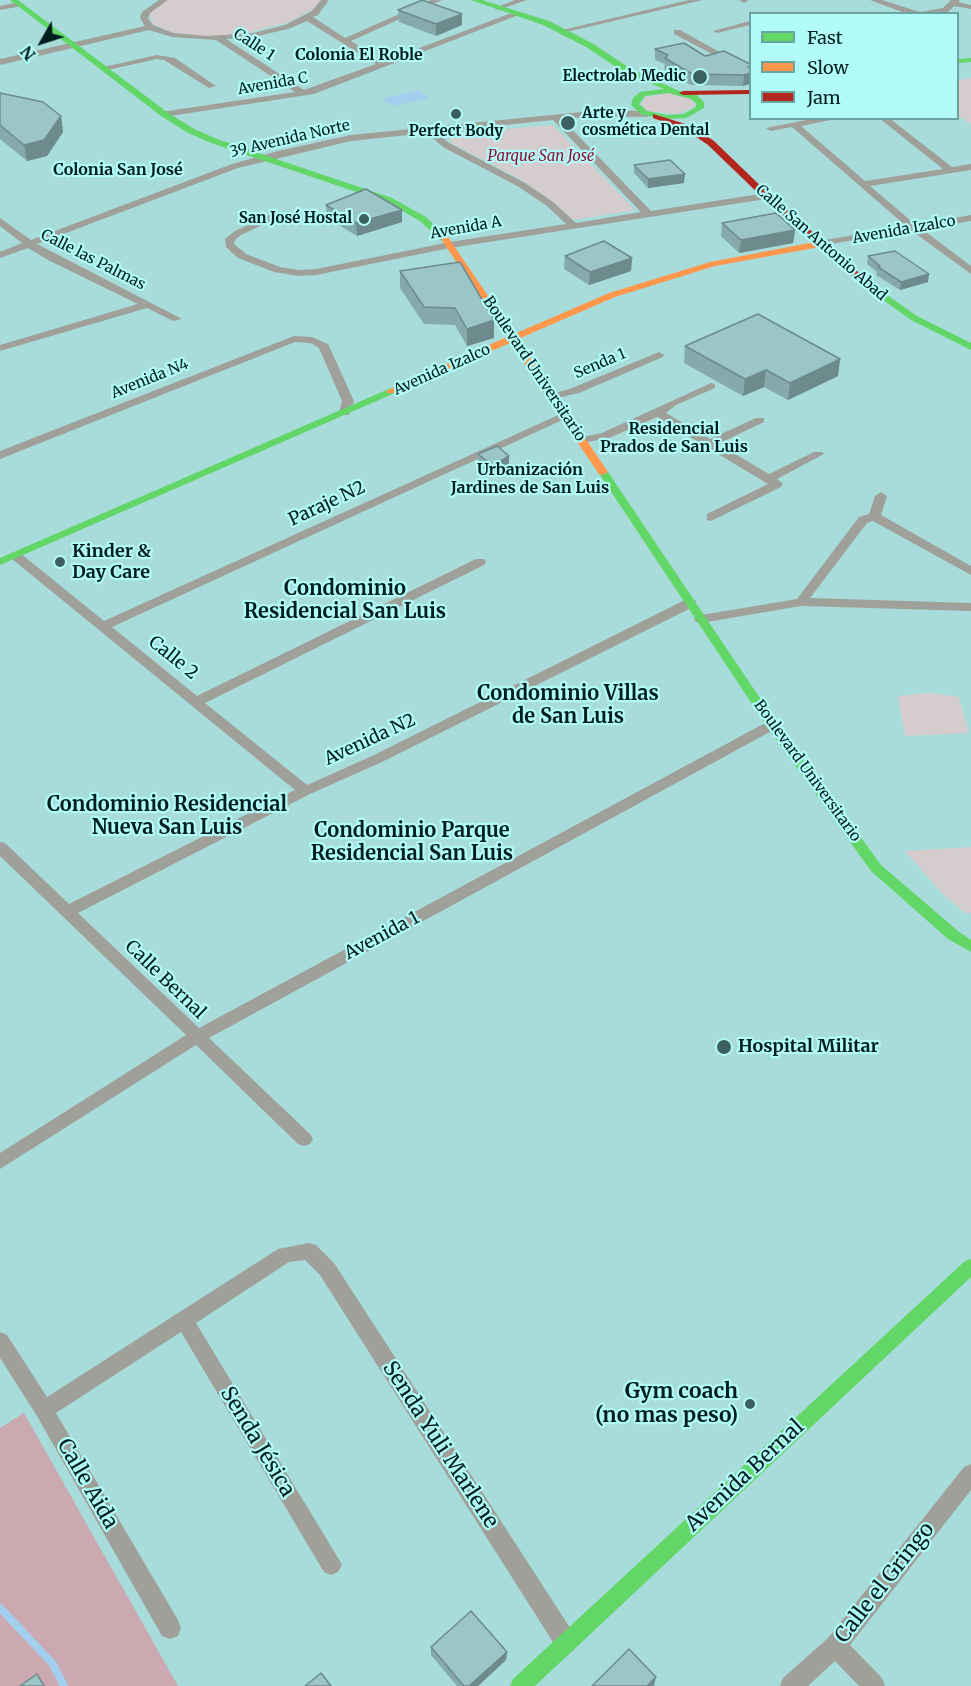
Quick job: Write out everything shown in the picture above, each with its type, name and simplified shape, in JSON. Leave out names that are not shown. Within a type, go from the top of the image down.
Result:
[{"type":"street","points":[[150,27],[144,18],[146,12],[161,0]]},
{"type":"street","points":[[0,62],[150,27],[172,35],[219,38],[269,32],[308,18],[320,9],[325,0]]},
{"type":"street","points":[[344,42],[438,0]]},
{"type":"street","points":[[475,0],[562,31],[628,71],[697,99],[698,109]]},
{"type":"street","points":[[498,8],[523,0]]},
{"type":"street","points":[[562,31],[699,0]]},
{"type":"street","points":[[0,8],[16,2]]},
{"type":"street","name":"Boulevard Universitario","points":[[16,2],[164,114],[207,138],[389,200],[423,219],[450,245],[772,725],[876,868],[971,948]]},
{"type":"street","points":[[932,12],[945,10],[955,2],[969,7]]},
{"type":"street","points":[[873,3],[911,12]]},
{"type":"street","name":"Avenida C","points":[[164,114],[304,94],[517,14]]},
{"type":"street","points":[[308,18],[383,65]]},
{"type":"street","points":[[717,31],[749,24]]},
{"type":"street","points":[[677,32],[749,71]]},
{"type":"street","name":"Calle 1","points":[[219,38],[304,94]]},
{"type":"street","points":[[103,68],[157,57],[164,58],[212,86]]},
{"type":"street","points":[[628,71],[640,84],[636,107],[652,115],[676,117],[734,94]]},
{"type":"street","points":[[637,98],[656,91],[734,94],[749,92]]},
{"type":"street","name":"39 Avenida Norte","points":[[0,255],[30,246],[235,165],[264,157],[351,138],[601,113],[620,108],[637,98]]},
{"type":"street","name":"Calle San Antonio Abad","points":[[698,109],[698,122],[711,143]]},
{"type":"street","name":"39 Avenida Norte","points":[[601,113],[652,115]]},
{"type":"street","name":"Calle San Antonio Abad","points":[[652,115],[688,128],[711,143],[766,196],[876,293],[896,307],[971,346]]},
{"type":"street","points":[[556,118],[648,214]]},
{"type":"street","points":[[770,128],[825,120]]},
{"type":"street","points":[[887,120],[950,170]]},
{"type":"street","points":[[794,125],[914,228],[971,271]]},
{"type":"street","points":[[429,130],[446,145],[522,185],[550,204],[574,226]]},
{"type":"street","points":[[864,184],[971,167]]},
{"type":"street","name":"Avenida A","points":[[270,218],[238,233],[230,239],[229,245],[242,256],[278,270],[299,273],[316,272],[450,245],[766,196]]},
{"type":"street","name":"Avenida Izalco","points":[[0,562],[639,285],[713,264],[971,218]]},
{"type":"street","name":"Calle las Palmas","points":[[0,221],[30,246],[177,320]]},
{"type":"street","points":[[0,348],[147,305]]},
{"type":"street","name":"Avenida N4","points":[[0,454],[294,339],[312,340],[324,346],[348,401],[345,412]]},
{"type":"street","name":"Senda 1","points":[[552,396],[575,391],[659,355]]},
{"type":"street","points":[[582,440],[605,436],[658,413],[672,403],[711,386]]},
{"type":"street","points":[[658,413],[773,482]]},
{"type":"street","name":"Paraje N2","points":[[104,626],[565,415]]},
{"type":"street","points":[[710,444],[760,420]]},
{"type":"street","points":[[711,517],[818,454]]},
{"type":"street","points":[[874,516],[881,496]]},
{"type":"street","points":[[801,602],[863,520],[874,516],[971,571]]},
{"type":"street","name":"Calle 2","points":[[15,556],[305,791]]},
{"type":"street","points":[[196,702],[480,562]]},
{"type":"street","points":[[701,619],[801,602],[971,607]]},
{"type":"street","name":"Avenida N2","points":[[66,912],[305,791],[377,759],[690,603]]},
{"type":"street","name":"Avenida 1","points":[[0,1162],[196,1037],[772,725]]},
{"type":"street","name":"Calle Bernal","points":[[0,847],[304,1139]]},
{"type":"street","name":"Senda Yuli Marlene","points":[[183,1319],[285,1255],[309,1251],[327,1269],[566,1642]]},
{"type":"street","name":"Avenida Bernal","points":[[520,1686],[971,1266]]},
{"type":"street","points":[[44,1410],[183,1319]]},
{"type":"street","name":"Senda Jésica","points":[[183,1319],[331,1564]]},
{"type":"street","name":"Calle Aida","points":[[0,1341],[44,1410],[170,1628]]},
{"type":"street","name":"Calle el Gringo","points":[[791,1686],[836,1646],[971,1474]]},
{"type":"street","points":[[836,1646],[874,1686]]},
{"type":"green space","points":[[167,0],[321,0],[313,9],[289,22],[243,34],[216,37],[174,33],[153,24],[149,11]]},
{"type":"green space","points":[[971,78],[971,125],[959,116],[959,80]]},
{"type":"green space","points":[[667,93],[691,99],[695,106],[678,114],[647,111],[641,104],[646,97]]},
{"type":"green space","name":"Parque San José","points":[[553,125],[635,210],[573,220],[556,204],[522,180],[453,144],[445,134]]},
{"type":"green space","points":[[930,693],[959,697],[969,733],[905,736],[898,696]]},
{"type":"green space","points":[[971,847],[971,912],[966,914],[943,894],[905,851]]},
{"type":"shaded area","points":[[24,1413],[178,1686],[0,1686],[0,1428]]},
{"type":"water","points":[[419,90],[429,98],[392,106],[381,99]]},
{"type":"building","points":[[422,0],[462,14],[436,24],[398,10]]},
{"type":"building","points":[[684,43],[705,56],[724,51],[749,64],[749,73],[692,74],[665,58],[668,55],[655,49]]},
{"type":"building","points":[[0,93],[43,102],[61,116],[44,140],[24,145],[0,125]]},
{"type":"building","points":[[670,160],[685,174],[648,179],[634,165]]},
{"type":"building","points":[[366,189],[402,210],[356,223],[326,205]]},
{"type":"building","points":[[776,213],[795,230],[741,240],[722,223]]},
{"type":"building","points":[[604,241],[632,258],[590,272],[565,256]]},
{"type":"building","points":[[895,251],[929,274],[901,282],[878,267],[880,266],[868,256]]},
{"type":"building","points":[[460,262],[494,320],[467,329],[455,308],[424,307],[400,271]]},
{"type":"building","points":[[758,314],[840,359],[790,383],[766,370],[745,379],[685,346]]},
{"type":"building","points":[[497,446],[509,456],[493,466],[478,454]]},
{"type":"building","points":[[471,1611],[507,1652],[469,1686],[464,1686],[431,1647]]},
{"type":"building","points":[[629,1649],[656,1677],[647,1686],[592,1686]]},
{"type":"building","points":[[321,1673],[331,1686],[305,1686]]},
{"type":"building","points":[[37,1674],[44,1686],[20,1686]]},
{"type":"waterway","points":[[0,1608],[53,1664],[64,1686]]},
{"type":"traffic: fast","points":[[14,0],[164,114],[191,131],[217,142],[389,200],[423,219],[445,239]]},
{"type":"traffic: fast","points":[[475,0],[546,23],[589,45],[628,71],[675,91]]},
{"type":"traffic: fast","points":[[959,61],[971,60]]},
{"type":"traffic: fast","points":[[668,91],[694,97],[700,102],[700,108],[686,116],[667,117],[645,113],[635,105],[636,100],[643,94],[668,91]]},
{"type":"traffic: fast","points":[[864,282],[914,318],[971,347]]},
{"type":"traffic: fast","points":[[0,562],[391,391]]},
{"type":"traffic: fast","points":[[603,472],[772,725],[876,868],[953,935],[971,947]]},
{"type":"traffic: fast","points":[[520,1686],[971,1266]]},
{"type":"traffic: slow","points":[[445,239],[603,472]]},
{"type":"traffic: slow","points":[[391,391],[612,295],[713,264],[820,244]]},
{"type":"traffic: jam","points":[[683,93],[749,92]]},
{"type":"traffic: jam","points":[[656,116],[689,128],[711,143],[766,196],[864,282]]},
{"type":"place","name":"Electrolab Medic","points":[[700,77]]},
{"type":"place","name":"Perfect Body","points":[[456,114]]},
{"type":"place","name":"Arte y cosmética Dental","points":[[568,123]]},
{"type":"place","name":"San José Hostal","points":[[364,219]]},
{"type":"place","name":"Kinder & Day Care","points":[[60,562]]},
{"type":"place","name":"Hospital Militar","points":[[724,1047]]},
{"type":"place","name":"Gym coach (no mas peso)","points":[[750,1404]]},
{"type":"district","name":"Colonia El Roble","points":[[359,55]]},
{"type":"district","name":"Colonia San José","points":[[118,170]]},
{"type":"district","name":"Residencial Prados de San Luis","points":[[674,438]]},
{"type":"district","name":"Urbanización Jardines de San Luis","points":[[530,479]]},
{"type":"district","name":"Condominio Residencial San Luis","points":[[345,600]]},
{"type":"district","name":"Condominio Villas de San Luis","points":[[568,706]]},
{"type":"district","name":"Condominio Residencial Nueva San Luis","points":[[167,816]]},
{"type":"district","name":"Condominio Parque Residencial San Luis","points":[[412,842]]}]
